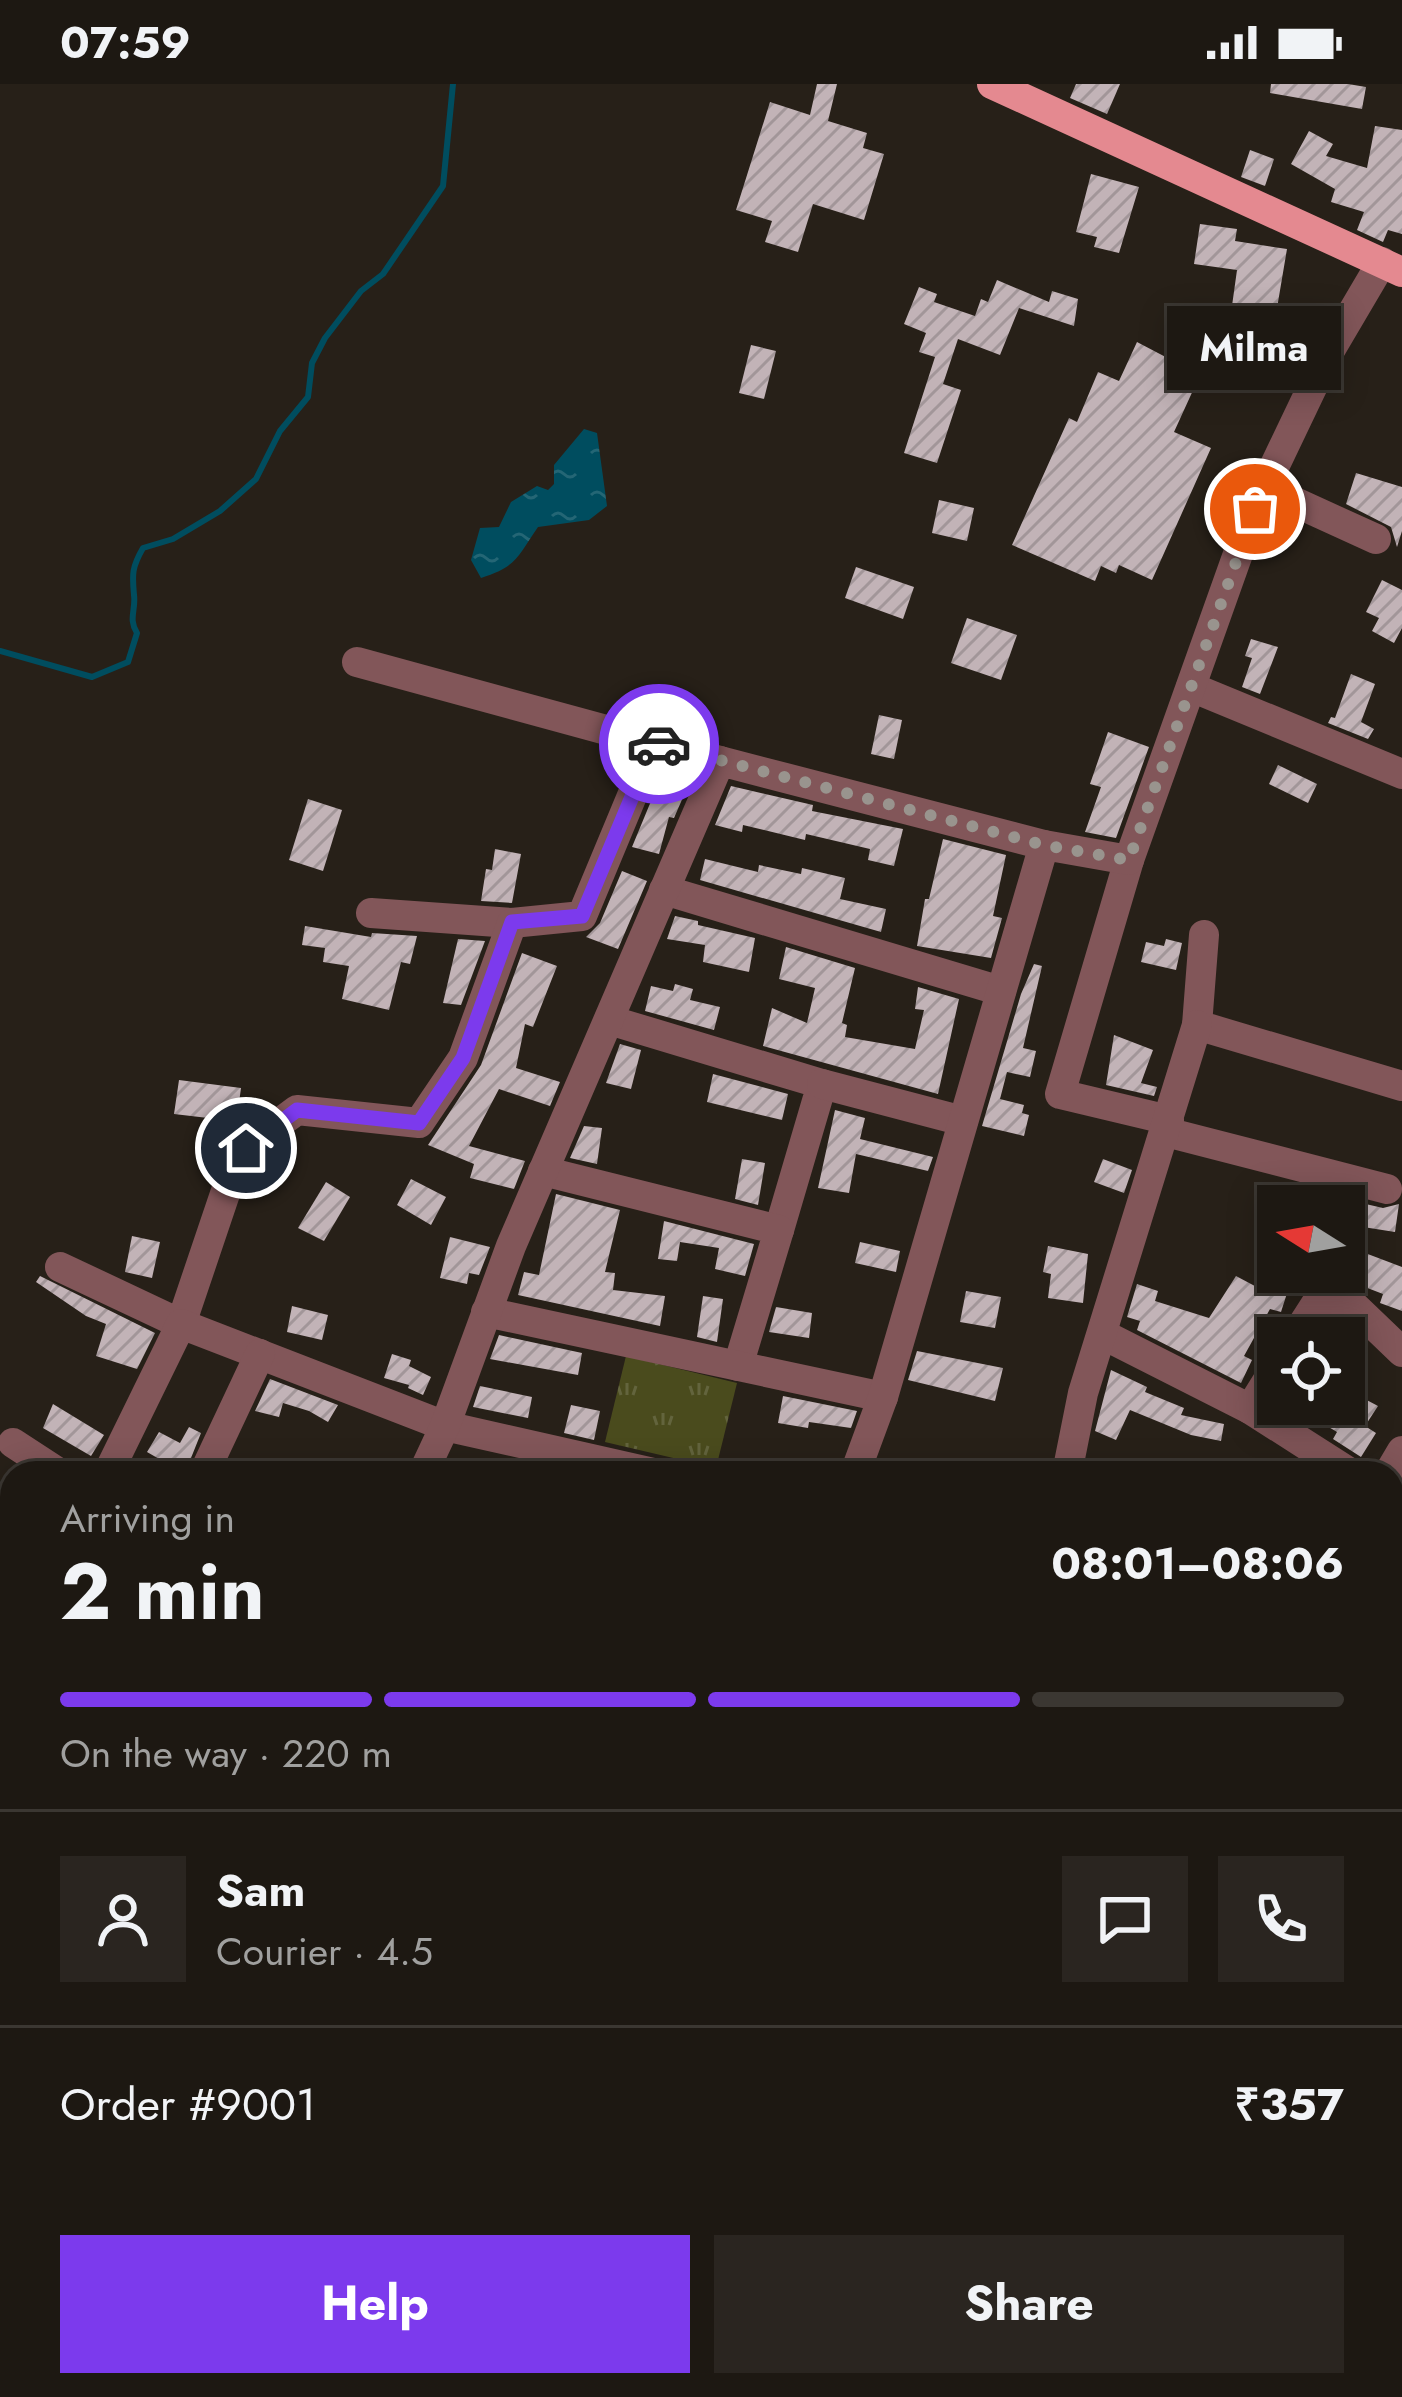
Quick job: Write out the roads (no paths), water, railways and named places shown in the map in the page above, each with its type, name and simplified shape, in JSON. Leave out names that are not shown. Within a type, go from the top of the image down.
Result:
[{"type":"main road","points":[[992,84],[1392,267]]},
{"type":"street","points":[[1387,1189],[1060,1094],[1129,860],[1264,488],[1329,352],[1392,267]]},
{"type":"street","points":[[1264,488],[1376,539]]},
{"type":"street","points":[[357,662],[1044,845],[1129,860]]},
{"type":"street","points":[[1191,687],[1402,774]]},
{"type":"street","points":[[370,913],[512,922],[582,916],[655,742]]},
{"type":"street","points":[[429,1461],[543,1171],[720,760]]},
{"type":"street","points":[[859,1461],[883,1397],[1044,845]]},
{"type":"street","points":[[664,890],[1001,991]]},
{"type":"street","points":[[114,1461],[181,1324],[232,1173],[246,1148],[297,1110],[419,1123],[463,1058],[512,922]]},
{"type":"street","points":[[1069,1461],[1083,1394],[1197,1025],[1204,934]]},
{"type":"street","points":[[609,1020],[963,1121]]},
{"type":"street","points":[[1197,1025],[1402,1086]]},
{"type":"street","points":[[738,1366],[822,1084]]},
{"type":"street","points":[[543,1171],[779,1230]]},
{"type":"street","points":[[60,1267],[181,1324],[445,1426],[599,1461]]},
{"type":"street","points":[[1307,1317],[1318,1299],[1352,1304],[1402,1352]]},
{"type":"street","points":[[487,1312],[883,1397]]},
{"type":"street","points":[[1102,1334],[1250,1409],[1331,1461]]},
{"type":"street","points":[[210,1461],[260,1354]]},
{"type":"street","points":[[1250,1409],[1257,1398]]},
{"type":"street","points":[[13,1443],[41,1461]]},
{"type":"water","points":[[584,429],[597,433],[607,506],[589,520],[538,527],[510,565],[481,578],[471,560],[480,528],[499,527],[511,502],[537,486],[548,490],[554,484],[554,465]]},
{"type":"waterway","points":[[0,651],[92,677],[128,662],[137,633],[134,571],[143,548],[173,539],[220,511],[256,479],[280,431],[308,397],[312,363],[325,338],[361,291],[383,274],[443,186],[453,84]]},
{"type":"place","name":"Milma","points":[[1255,509]]}]
